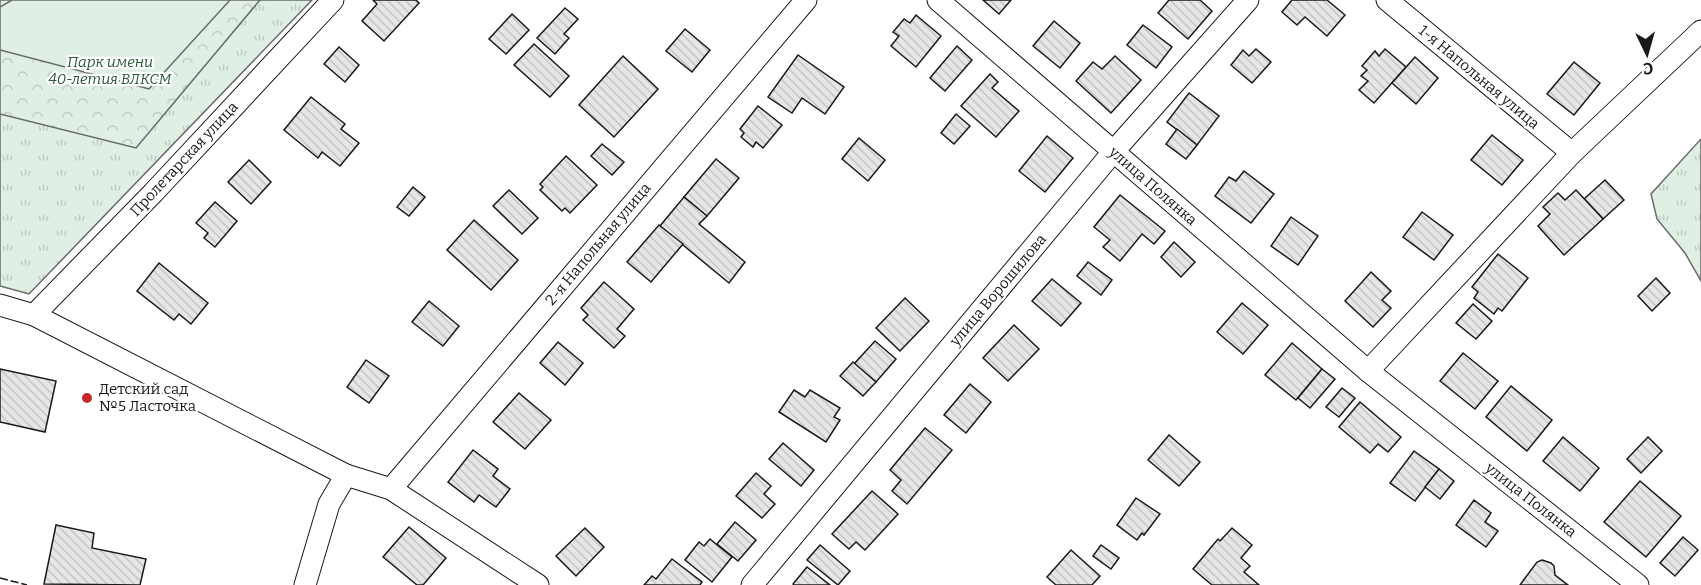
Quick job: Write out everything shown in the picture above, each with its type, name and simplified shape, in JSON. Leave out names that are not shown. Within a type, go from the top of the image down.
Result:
[{"type":"street","name":"Пролетарская улица","points":[[34,315],[153,193],[333,0]]},
{"type":"street","name":"2-я Напольная улица","points":[[391,489],[806,0]]},
{"type":"street","name":"улица Полянка","points":[[938,0],[1368,371],[1638,585]]},
{"type":"street","name":"улица Ворошилова","points":[[752,585],[1113,152],[1248,0]]},
{"type":"street","name":"1-я Напольная улица","points":[[1387,0],[1572,153]]},
{"type":"street","points":[[1368,371],[1572,153],[1701,31]]},
{"type":"street","points":[[0,305],[34,315],[346,475],[391,489],[538,585]]},
{"type":"street","points":[[304,585],[329,504],[346,475]]},
{"type":"green space","points":[[0,0],[312,0],[29,294],[0,286]]},
{"type":"green space","name":"Парк имени 40-летия ВЛКСМ","points":[[0,0],[260,0],[136,148],[0,114]]},
{"type":"green space","points":[[12,0],[230,0],[149,89],[0,50],[0,7]]},
{"type":"green space","points":[[1701,139],[1701,281],[1685,253],[1657,219],[1651,194]]},
{"type":"building","points":[[373,0],[416,0],[419,3],[384,41],[362,21],[377,4]]},
{"type":"building","points":[[983,0],[1011,0],[999,14]]},
{"type":"building","points":[[1169,0],[1200,0],[1212,11],[1188,39],[1158,13]]},
{"type":"building","points":[[1292,0],[1327,0],[1345,15],[1327,36],[1305,17],[1297,25],[1282,12]]},
{"type":"building","points":[[565,8],[578,19],[564,34],[569,38],[555,54],[537,38]]},
{"type":"building","points":[[512,14],[529,30],[506,54],[489,39]]},
{"type":"building","points":[[916,15],[941,36],[916,67],[891,46],[899,36],[893,32],[904,19],[910,23]]},
{"type":"building","points":[[1054,21],[1080,43],[1060,68],[1033,46]]},
{"type":"building","points":[[1143,25],[1172,47],[1156,68],[1127,45]]},
{"type":"building","points":[[685,29],[710,50],[692,72],[666,51]]},
{"type":"building","points":[[534,44],[569,76],[550,97],[514,65]]},
{"type":"building","points":[[957,46],[972,60],[945,91],[930,78]]},
{"type":"building","points":[[339,47],[359,65],[345,82],[324,64]]},
{"type":"building","points":[[1256,49],[1271,62],[1252,83],[1231,65],[1243,50],[1249,56]]},
{"type":"building","points":[[1385,49],[1406,67],[1374,103],[1359,90],[1368,81],[1361,76],[1367,70],[1362,66],[1375,51],[1379,56]]},
{"type":"building","points":[[798,55],[844,87],[825,114],[802,98],[792,113],[768,97]]},
{"type":"building","points":[[623,56],[658,89],[614,137],[579,105]]},
{"type":"building","points":[[1115,56],[1141,80],[1111,113],[1076,81],[1093,62],[1102,69]]},
{"type":"building","points":[[1415,57],[1438,78],[1416,104],[1392,83]]},
{"type":"building","points":[[1574,62],[1600,83],[1574,115],[1547,94]]},
{"type":"building","points":[[990,74],[998,82],[992,88],[1019,111],[996,137],[961,106]]},
{"type":"building","points":[[1189,93],[1219,116],[1197,145],[1167,122]]},
{"type":"building","points":[[311,97],[345,124],[341,129],[359,143],[340,166],[322,152],[318,158],[284,130]]},
{"type":"building","points":[[758,106],[782,125],[763,148],[756,142],[753,147],[741,137],[744,133],[740,129]]},
{"type":"building","points":[[956,114],[970,126],[954,144],[941,133]]},
{"type":"building","points":[[1177,129],[1197,145],[1186,159],[1166,144]]},
{"type":"building","points":[[1492,135],[1523,160],[1502,185],[1471,160]]},
{"type":"building","points":[[1047,136],[1073,158],[1045,192],[1019,171]]},
{"type":"building","points":[[859,138],[885,160],[868,181],[842,159]]},
{"type":"building","points":[[602,144],[624,162],[612,175],[591,156]]},
{"type":"building","points":[[566,156],[597,185],[570,213],[565,208],[562,211],[540,190],[543,187],[540,184]]},
{"type":"building","points":[[716,159],[739,178],[707,216],[684,197]]},
{"type":"building","points":[[249,160],[271,182],[251,204],[228,182]]},
{"type":"building","points":[[1244,171],[1274,194],[1251,223],[1215,196],[1229,177],[1236,181]]},
{"type":"building","points":[[1605,180],[1624,200],[1603,219],[1584,199]]},
{"type":"building","points":[[413,187],[425,197],[409,216],[397,207]]},
{"type":"building","points":[[509,190],[538,218],[522,234],[493,206]]},
{"type":"building","points":[[1576,190],[1603,219],[1564,255],[1538,226],[1550,214],[1543,207],[1558,193],[1565,200]]},
{"type":"building","points":[[1120,195],[1165,231],[1154,244],[1142,234],[1120,261],[1103,247],[1110,240],[1094,227]]},
{"type":"building","points":[[684,197],[707,216],[699,224],[745,262],[729,283],[660,226]]},
{"type":"building","points":[[215,202],[237,221],[215,247],[204,238],[208,233],[196,223]]},
{"type":"building","points":[[1422,212],[1453,235],[1434,260],[1403,237]]},
{"type":"building","points":[[1291,217],[1318,236],[1298,265],[1271,246]]},
{"type":"building","points":[[474,220],[518,260],[491,290],[447,250]]},
{"type":"building","points":[[659,225],[683,244],[651,282],[627,262]]},
{"type":"building","points":[[1174,242],[1195,262],[1181,277],[1161,257]]},
{"type":"building","points":[[1498,254],[1528,278],[1502,311],[1498,308],[1494,314],[1474,298],[1478,292],[1472,287]]},
{"type":"building","points":[[1088,262],[1112,280],[1101,295],[1077,276]]},
{"type":"building","points":[[159,263],[208,303],[191,324],[179,314],[174,320],[137,291]]},
{"type":"building","points":[[1371,272],[1391,291],[1382,300],[1391,308],[1373,327],[1345,301]]},
{"type":"building","points":[[1656,278],[1670,293],[1652,311],[1638,296]]},
{"type":"building","points":[[1052,279],[1081,303],[1061,326],[1032,301]]},
{"type":"building","points":[[604,282],[634,309],[617,329],[625,336],[614,348],[583,320],[588,315],[581,308]]},
{"type":"building","points":[[905,298],[929,321],[900,351],[876,328]]},
{"type":"building","points":[[429,301],[459,326],[443,346],[412,322]]},
{"type":"building","points":[[1242,303],[1268,325],[1243,354],[1217,332]]},
{"type":"building","points":[[1473,304],[1492,321],[1476,339],[1456,323]]},
{"type":"building","points":[[1014,325],[1039,349],[1008,381],[983,358]]},
{"type":"building","points":[[875,341],[896,359],[876,382],[854,364]]},
{"type":"building","points":[[558,342],[583,363],[565,385],[540,363]]},
{"type":"building","points":[[1292,343],[1322,369],[1296,400],[1265,375]]},
{"type":"building","points":[[1463,353],[1498,381],[1475,409],[1440,381]]},
{"type":"building","points":[[366,360],[389,376],[369,403],[347,387]]},
{"type":"building","points":[[853,362],[876,382],[863,396],[840,376]]},
{"type":"building","points":[[0,369],[56,381],[45,432],[0,422]]},
{"type":"building","points":[[1322,369],[1335,379],[1310,408],[1298,398]]},
{"type":"building","points":[[970,384],[991,402],[966,433],[944,415]]},
{"type":"building","points":[[1511,386],[1552,420],[1527,451],[1486,417]]},
{"type":"building","points":[[1342,388],[1355,398],[1339,417],[1326,407]]},
{"type":"building","points":[[794,390],[805,397],[810,390],[840,408],[834,417],[840,420],[826,442],[779,412]]},
{"type":"building","points":[[519,393],[551,420],[525,449],[493,422]]},
{"type":"building","points":[[1360,402],[1401,437],[1388,452],[1378,444],[1370,453],[1339,427]]},
{"type":"building","points":[[925,428],[952,450],[907,504],[892,491],[901,480],[890,470]]},
{"type":"building","points":[[1169,435],[1200,462],[1179,486],[1148,460]]},
{"type":"building","points":[[1563,437],[1599,468],[1580,491],[1543,461]]},
{"type":"building","points":[[1648,437],[1662,451],[1641,473],[1627,459]]},
{"type":"building","points":[[783,443],[814,470],[801,486],[769,459]]},
{"type":"building","points":[[473,450],[498,469],[493,476],[510,489],[496,507],[479,495],[474,502],[448,482]]},
{"type":"building","points":[[1414,451],[1439,469],[1415,501],[1390,483]]},
{"type":"building","points":[[1439,469],[1454,481],[1440,499],[1425,487]]},
{"type":"building","points":[[756,473],[771,486],[764,494],[775,504],[762,518],[736,496]]},
{"type":"building","points":[[1640,481],[1681,516],[1646,557],[1604,522]]},
{"type":"building","points":[[872,491],[898,514],[865,550],[856,542],[849,549],[832,534]]},
{"type":"building","points":[[1136,498],[1160,514],[1144,535],[1142,533],[1137,540],[1117,525]]},
{"type":"building","points":[[1474,500],[1491,513],[1485,522],[1498,531],[1486,547],[1456,525]]},
{"type":"building","points":[[735,522],[756,540],[738,561],[717,544]]},
{"type":"building","points":[[56,525],[94,533],[92,548],[146,559],[140,585],[44,584]]},
{"type":"building","points":[[409,527],[446,558],[423,585],[417,585],[383,557]]},
{"type":"building","points":[[585,528],[604,547],[576,576],[556,556]]},
{"type":"building","points":[[1232,528],[1252,545],[1241,558],[1250,566],[1244,572],[1259,585],[1212,585],[1193,569],[1218,539],[1220,541]]},
{"type":"building","points":[[1683,537],[1698,550],[1675,576],[1660,563]]},
{"type":"building","points":[[710,539],[732,557],[712,582],[685,560],[699,542],[704,546]]},
{"type":"building","points":[[820,545],[850,571],[838,585],[807,560]]},
{"type":"building","points":[[1101,545],[1119,558],[1111,569],[1093,556]]},
{"type":"building","points":[[1071,550],[1100,576],[1092,585],[1056,585],[1047,577]]},
{"type":"building","points":[[672,559],[702,582],[700,585],[644,585],[652,576],[656,579]]},
{"type":"building","points":[[1542,560],[1551,563],[1554,566],[1555,575],[1568,585],[1520,585],[1537,562]]},
{"type":"building","points":[[807,567],[830,585],[794,585]]},
{"type":"fence","points":[[0,578],[27,585]]},
{"type":"place","name":"Детский сад №5 Ласточка","points":[[87,398]]}]
